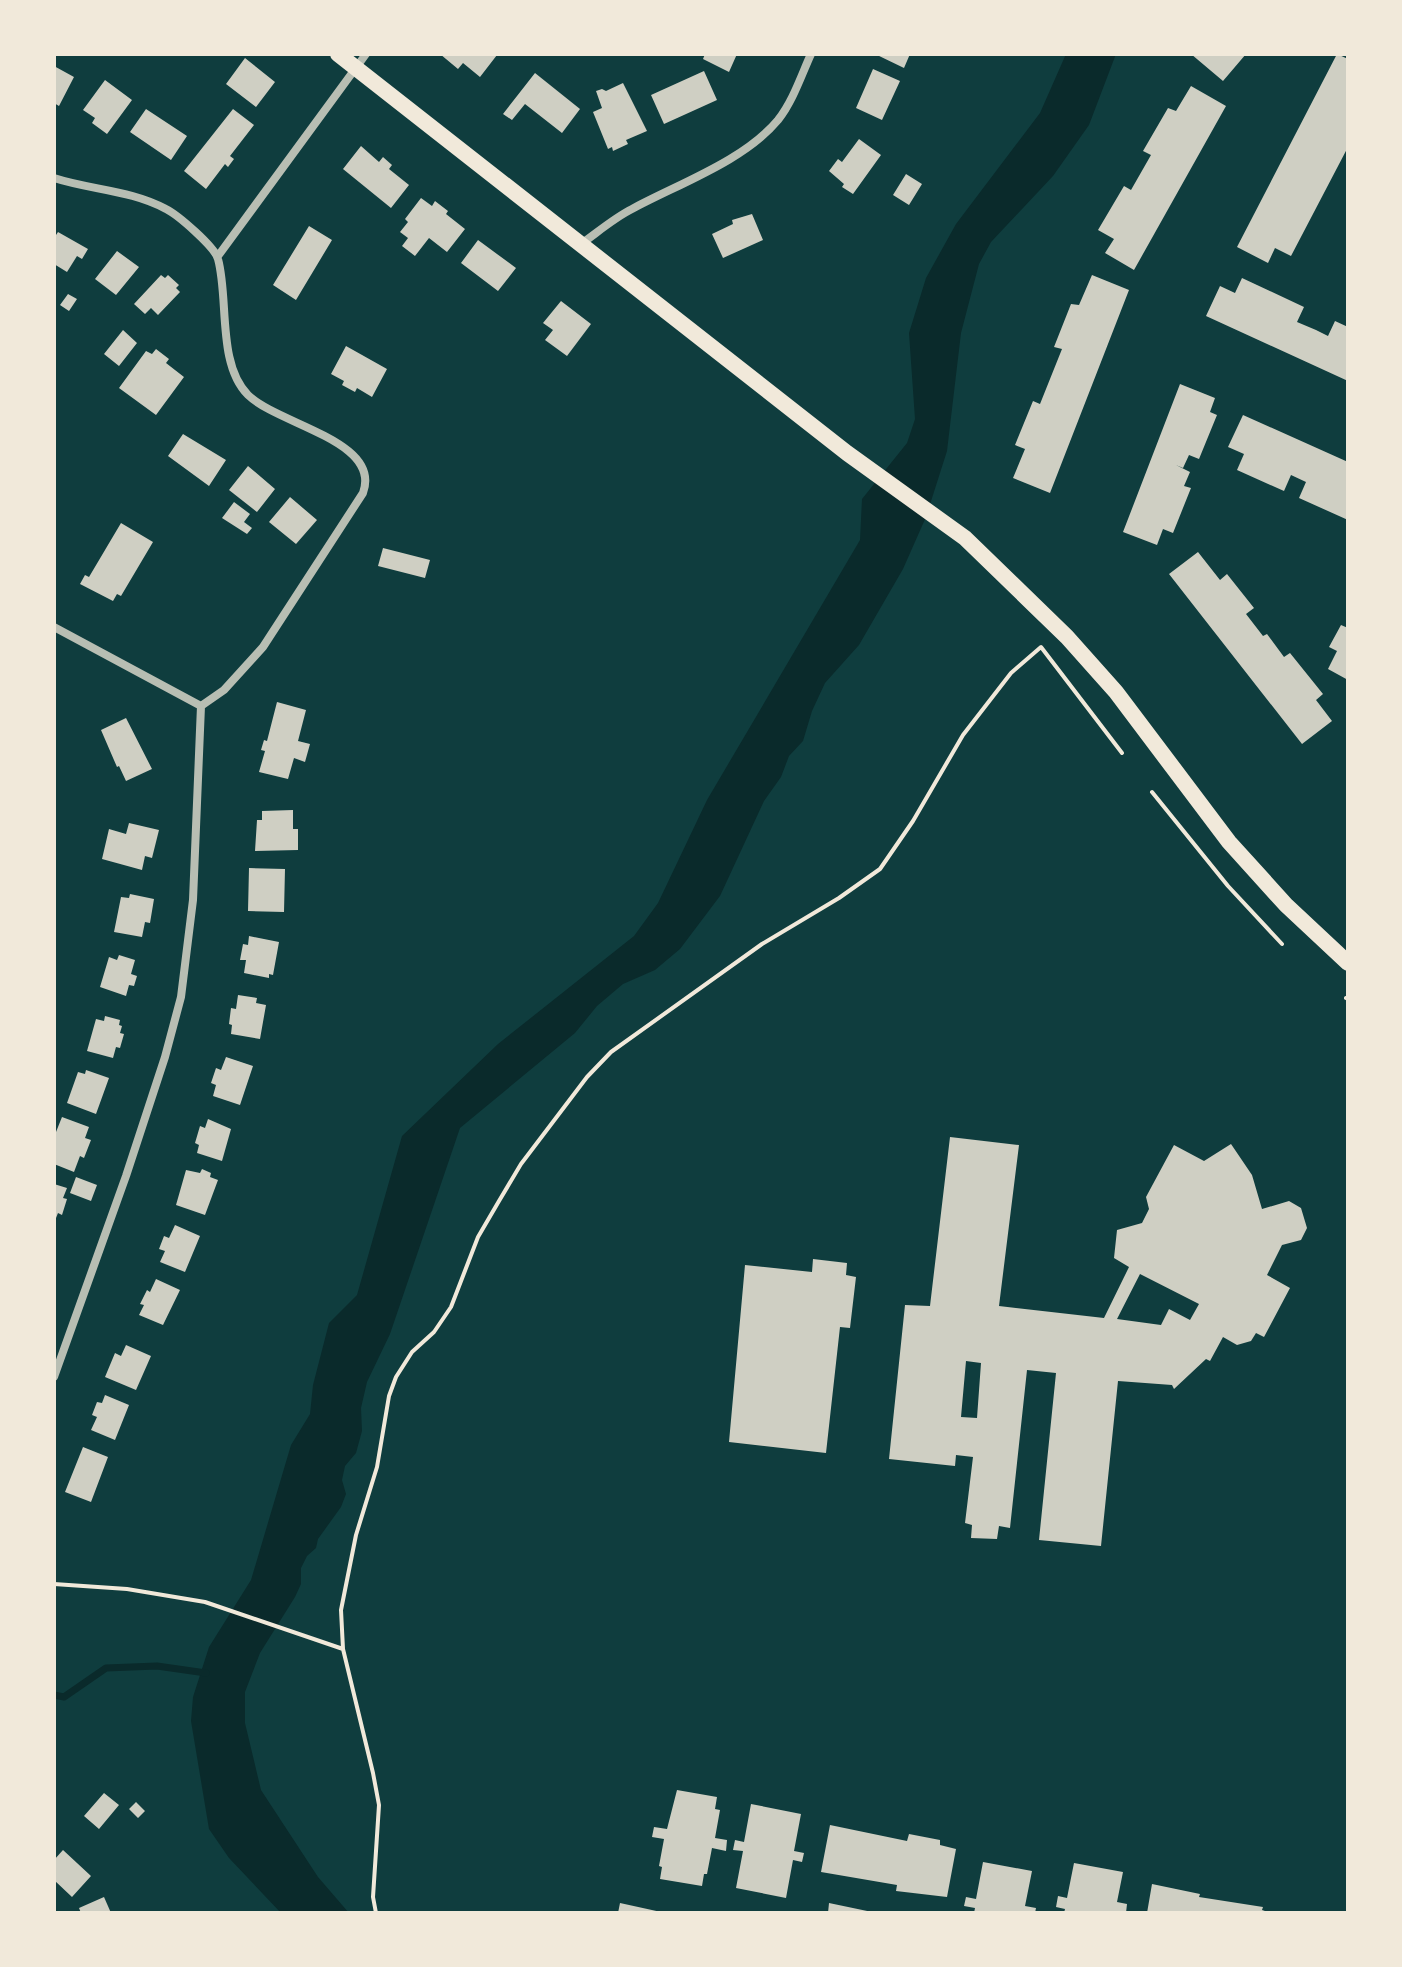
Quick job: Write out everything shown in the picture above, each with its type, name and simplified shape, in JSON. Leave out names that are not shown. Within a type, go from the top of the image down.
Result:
[{"type":"main road","points":[[338,54],[361,61],[581,244],[847,453],[965,538],[1097,670],[1229,842],[1286,905],[1348,963]]},
{"type":"street","points":[[581,244],[629,210],[692,179],[762,136],[779,118],[811,54]]},
{"type":"street","points":[[218,256],[361,61]]},
{"type":"street","points":[[54,178],[130,195],[167,209],[218,256],[229,354],[245,392],[266,408],[352,451],[365,469],[367,483],[356,506],[263,647],[224,690],[201,706]]},
{"type":"street","points":[[54,627],[201,706]]},
{"type":"street","points":[[54,1377],[126,1176],[181,997],[193,900],[201,706]]},
{"type":"path","points":[[376,1913],[373,1897],[379,1805],[343,1649],[341,1610],[348,1571],[377,1467],[389,1396],[396,1377],[412,1352],[434,1332],[451,1307],[478,1237],[521,1164],[587,1077],[611,1052],[762,944],[839,898],[880,869],[913,821],[963,735],[1011,673],[1041,647],[1122,753]]},
{"type":"path","points":[[1152,792],[1228,886],[1282,944]]},
{"type":"path","points":[[54,1584],[127,1589],[210,1603],[343,1649]]},
{"type":"water","points":[[1066,54],[1116,54],[1089,125],[1053,176],[991,242],[979,264],[961,333],[947,451],[926,517],[903,569],[859,645],[825,683],[803,741],[789,756],[781,777],[764,801],[720,896],[680,949],[655,970],[623,984],[597,1006],[575,1033],[460,1128],[390,1334],[367,1382],[361,1408],[362,1431],[356,1453],[345,1466],[342,1480],[346,1494],[341,1507],[318,1539],[316,1548],[307,1556],[301,1568],[301,1584],[260,1653],[245,1692],[245,1723],[261,1790],[318,1877],[349,1913],[281,1913],[229,1858],[209,1829],[191,1721],[193,1697],[209,1647],[251,1580],[291,1445],[310,1414],[313,1385],[329,1323],[357,1295],[402,1136],[498,1044],[634,936],[658,903],[707,800],[860,540],[862,499],[907,443],[915,419],[909,333],[926,278],[956,224],[1040,113]]},
{"type":"building","points":[[440,54],[497,55],[480,77],[463,63],[458,69]]},
{"type":"building","points":[[705,54],[737,54],[729,72],[703,59]]},
{"type":"building","points":[[875,54],[910,54],[904,68]]},
{"type":"building","points":[[1191,54],[1246,54],[1223,81]]},
{"type":"building","points":[[1337,54],[1348,59],[1348,147],[1291,256],[1275,248],[1268,263],[1237,247]]},
{"type":"building","points":[[245,58],[275,82],[256,107],[226,84]]},
{"type":"building","points":[[54,66],[74,77],[59,106],[54,103]]},
{"type":"building","points":[[873,69],[900,81],[882,120],[856,108]]},
{"type":"building","points":[[704,71],[717,100],[664,124],[651,95]]},
{"type":"building","points":[[535,73],[580,109],[562,133],[525,104],[512,120],[503,114]]},
{"type":"building","points":[[105,80],[132,100],[107,134],[92,123],[95,118],[83,110]]},
{"type":"building","points":[[623,83],[647,131],[626,140],[628,144],[613,151],[612,147],[608,149],[593,112],[602,108],[596,91],[606,91]]},
{"type":"building","points":[[1191,86],[1226,106],[1134,270],[1105,253],[1114,239],[1098,230],[1124,186],[1131,190],[1151,155],[1143,151],[1168,108],[1176,111]]},
{"type":"building","points":[[146,109],[187,136],[171,160],[130,132]]},
{"type":"building","points":[[233,109],[254,125],[230,156],[234,159],[228,167],[225,164],[206,189],[184,171]]},
{"type":"building","points":[[859,139],[881,155],[853,194],[842,187],[844,184],[829,171],[838,159],[842,162]]},
{"type":"building","points":[[361,146],[379,162],[383,157],[392,165],[389,169],[409,185],[391,208],[343,169]]},
{"type":"building","points":[[906,174],[922,184],[909,205],[893,195]]},
{"type":"building","points":[[421,198],[432,206],[435,201],[465,229],[447,252],[429,238],[415,256],[402,246],[408,238],[400,232],[408,222],[405,219]]},
{"type":"building","points":[[752,214],[763,240],[723,258],[712,234],[733,224],[732,220]]},
{"type":"building","points":[[309,226],[332,240],[296,300],[273,285]]},
{"type":"building","points":[[58,232],[88,249],[82,259],[77,256],[67,272],[54,264],[54,238]]},
{"type":"building","points":[[478,240],[516,268],[498,291],[461,263]]},
{"type":"building","points":[[117,251],[139,267],[116,295],[95,279]]},
{"type":"building","points":[[161,275],[165,278],[168,275],[179,285],[176,288],[180,292],[158,315],[151,308],[145,314],[134,304]]},
{"type":"building","points":[[1092,275],[1129,290],[1050,493],[1013,478],[1025,449],[1015,445],[1033,401],[1040,404],[1062,349],[1054,347],[1071,304],[1079,305]]},
{"type":"building","points":[[1242,278],[1304,307],[1297,322],[1328,336],[1335,321],[1348,327],[1348,381],[1206,316],[1220,286],[1235,293]]},
{"type":"building","points":[[68,294],[77,299],[69,311],[60,305]]},
{"type":"building","points":[[561,301],[591,324],[567,356],[545,340],[553,330],[543,323]]},
{"type":"building","points":[[123,330],[137,343],[119,366],[104,354]]},
{"type":"building","points":[[346,346],[387,369],[372,397],[357,388],[355,392],[342,385],[344,381],[331,374]]},
{"type":"building","points":[[156,349],[169,359],[166,363],[184,377],[156,415],[119,388],[146,351],[152,354]]},
{"type":"building","points":[[1180,384],[1215,398],[1210,412],[1217,415],[1199,459],[1189,455],[1183,468],[1176,465],[1190,472],[1184,486],[1191,488],[1173,533],[1163,529],[1157,545],[1123,532]]},
{"type":"building","points":[[1243,415],[1348,462],[1348,520],[1299,498],[1306,482],[1291,475],[1284,491],[1237,470],[1244,454],[1228,447]]},
{"type":"building","points":[[183,434],[226,460],[209,486],[168,456]]},
{"type":"building","points":[[248,466],[275,489],[257,512],[229,490]]},
{"type":"building","points":[[290,497],[317,520],[296,544],[269,522]]},
{"type":"building","points":[[234,502],[250,514],[244,522],[252,528],[247,534],[222,518]]},
{"type":"building","points":[[121,523],[153,542],[121,596],[117,594],[113,601],[80,584],[85,575],[89,577]]},
{"type":"building","points":[[383,548],[430,560],[425,578],[378,566]]},
{"type":"building","points":[[1198,552],[1220,580],[1227,574],[1254,608],[1246,614],[1263,636],[1267,634],[1284,657],[1290,653],[1323,694],[1316,700],[1332,721],[1302,744],[1169,574]]},
{"type":"building","points":[[1341,625],[1348,628],[1348,680],[1328,669],[1337,651],[1329,647]]},
{"type":"building","points":[[277,702],[306,710],[298,741],[310,744],[305,762],[294,758],[288,779],[259,772],[265,751],[261,750],[264,740],[267,741]]},
{"type":"building","points":[[126,718],[152,769],[126,781],[101,730]]},
{"type":"building","points":[[293,810],[293,829],[298,829],[298,850],[255,851],[257,820],[262,820],[262,811]]},
{"type":"building","points":[[129,823],[159,830],[152,858],[145,856],[142,870],[102,859],[109,829],[126,834]]},
{"type":"building","points":[[249,868],[285,869],[284,912],[248,911]]},
{"type":"building","points":[[130,894],[154,899],[150,923],[145,922],[142,937],[114,932],[121,897],[129,898]]},
{"type":"building","points":[[249,936],[279,942],[273,975],[269,974],[269,978],[244,973],[246,960],[240,960],[243,944],[248,945]]},
{"type":"building","points":[[119,955],[135,960],[131,974],[137,976],[134,986],[129,985],[126,996],[100,987],[109,957],[117,960]]},
{"type":"building","points":[[238,995],[257,998],[256,1003],[266,1005],[260,1039],[231,1034],[231,1008],[236,1009]]},
{"type":"building","points":[[105,1016],[120,1020],[120,1033],[124,1034],[113,1058],[87,1051],[96,1019],[104,1021]]},
{"type":"building","points":[[226,1057],[253,1066],[240,1105],[213,1096],[216,1085],[211,1083],[216,1068],[221,1070]]},
{"type":"building","points":[[86,1070],[109,1078],[96,1114],[67,1103],[78,1072],[85,1074]]},
{"type":"building","points":[[62,1117],[89,1127],[85,1138],[91,1140],[74,1172],[54,1164],[54,1137]]},
{"type":"building","points":[[208,1119],[231,1129],[222,1161],[197,1153],[199,1145],[195,1143],[200,1126],[205,1128]]},
{"type":"building","points":[[950,1137],[1019,1145],[999,1306],[1104,1318],[1129,1267],[1114,1258],[1117,1230],[1142,1223],[1149,1209],[1146,1197],[1174,1145],[1204,1161],[1231,1144],[1252,1175],[1262,1209],[1289,1201],[1301,1208],[1307,1228],[1301,1240],[1282,1245],[1267,1275],[1290,1288],[1264,1337],[1256,1333],[1251,1341],[1237,1345],[1223,1337],[1210,1361],[1206,1359],[1174,1389],[1172,1385],[1118,1381],[1101,1546],[1039,1540],[1056,1373],[1027,1370],[1010,1528],[999,1526],[997,1539],[971,1538],[972,1525],[965,1523],[973,1457],[956,1455],[955,1466],[889,1459],[905,1305],[930,1306]],"holes":[[[1140,1274],[1199,1304],[1190,1320],[1169,1309],[1161,1325],[1117,1319]],[[966,1361],[981,1363],[977,1418],[961,1417]]]},
{"type":"building","points":[[202,1169],[218,1180],[205,1215],[176,1205],[186,1170],[200,1173]]},
{"type":"building","points":[[76,1177],[97,1185],[91,1201],[70,1193]]},
{"type":"building","points":[[54,1184],[67,1188],[63,1198],[67,1199],[62,1215],[58,1213],[54,1223]]},
{"type":"building","points":[[175,1225],[200,1236],[185,1272],[160,1262],[165,1251],[159,1249],[164,1236],[169,1238]]},
{"type":"building","points":[[813,1259],[847,1263],[846,1275],[856,1277],[850,1328],[840,1327],[826,1453],[729,1442],[745,1265],[812,1272]]},
{"type":"building","points":[[156,1279],[180,1290],[163,1325],[139,1315],[144,1305],[140,1304]]},
{"type":"building","points":[[126,1345],[151,1356],[136,1390],[105,1377],[115,1353],[121,1356]]},
{"type":"building","points":[[105,1395],[129,1405],[115,1440],[91,1430],[97,1417],[92,1415],[97,1402],[102,1403]]},
{"type":"building","points":[[83,1447],[108,1457],[91,1502],[65,1492]]},
{"type":"building","points":[[677,1790],[717,1797],[715,1809],[720,1810],[715,1838],[727,1840],[726,1851],[712,1848],[702,1886],[660,1879],[664,1839],[652,1837],[654,1827],[667,1829]]},
{"type":"building","points":[[104,1793],[119,1805],[99,1829],[84,1816]]},
{"type":"building","points":[[136,1802],[145,1811],[138,1818],[129,1809]]},
{"type":"building","points":[[751,1804],[801,1814],[794,1851],[804,1853],[802,1862],[793,1860],[786,1898],[736,1888],[743,1851],[733,1850],[735,1840],[744,1842]]},
{"type":"building","points":[[830,1825],[907,1841],[909,1834],[940,1840],[940,1845],[956,1849],[947,1897],[896,1891],[897,1885],[821,1872]]},
{"type":"building","points":[[63,1850],[91,1876],[72,1897],[54,1880],[54,1860]]},
{"type":"building","points":[[983,1862],[1032,1871],[1025,1906],[1036,1908],[1035,1913],[974,1913],[975,1908],[964,1906],[966,1897],[976,1899]]},
{"type":"building","points":[[1074,1863],[1123,1872],[1117,1902],[1127,1904],[1126,1913],[1064,1913],[1065,1909],[1056,1907],[1058,1896],[1067,1898]]},
{"type":"building","points":[[1152,1884],[1200,1894],[1199,1897],[1263,1907],[1262,1910],[1271,1913],[1147,1913]]},
{"type":"building","points":[[104,1897],[111,1913],[81,1913],[79,1908]]},
{"type":"building","points":[[620,1903],[661,1912],[661,1913],[618,1913]]},
{"type":"building","points":[[829,1903],[872,1912],[828,1913]]},
{"type":"waterway","points":[[54,1695],[64,1697],[106,1668],[157,1666],[206,1673]]}]
